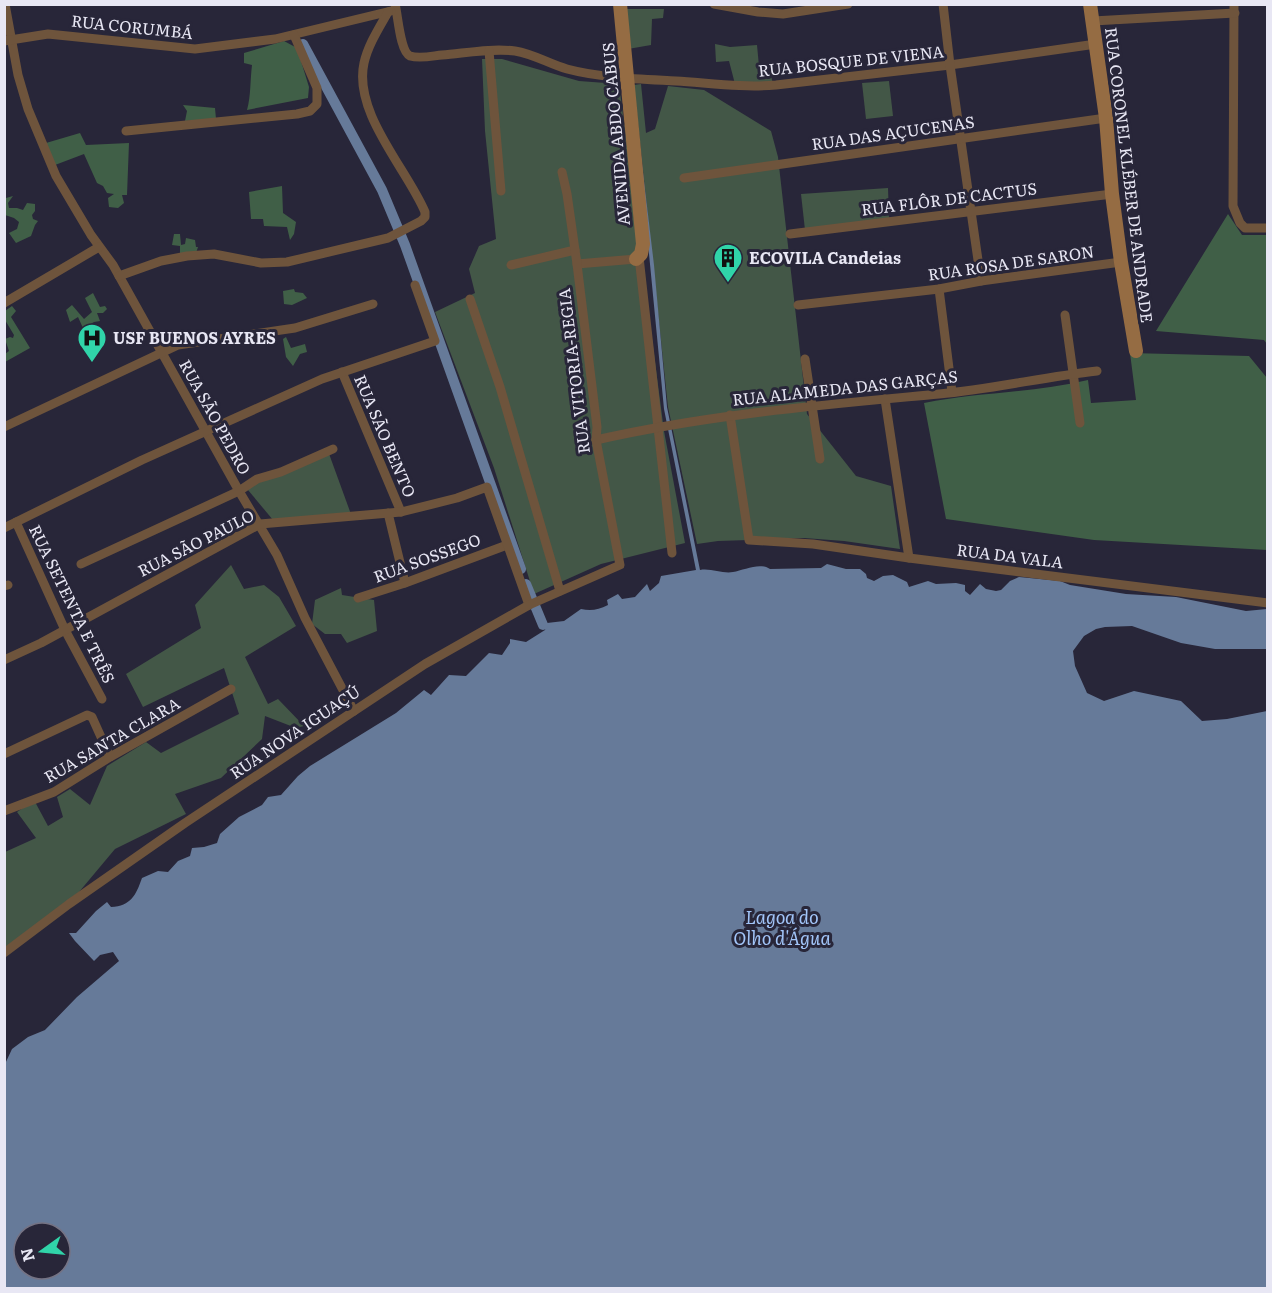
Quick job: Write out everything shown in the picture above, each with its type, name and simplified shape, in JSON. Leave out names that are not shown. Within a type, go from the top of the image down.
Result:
[{"type":"main road","name":"AVENIDA ABDO CABUS","points":[[620,4],[643,244],[638,258]]},
{"type":"main road","name":"RUA CORONEL KLÉBER DE ANDRADE","points":[[1090,4],[1106,118],[1112,194],[1121,262],[1136,351]]},
{"type":"street","name":"RUA SÃO PEDRO","points":[[5,4],[8,40],[28,109],[57,176],[119,276],[239,491],[260,524],[277,555],[305,618],[354,711]]},
{"type":"street","points":[[714,4],[772,14],[848,4]]},
{"type":"street","points":[[944,4],[950,65],[981,281]]},
{"type":"street","name":"RUA CORUMBÁ","points":[[8,40],[48,34],[195,49],[294,35],[393,9]]},
{"type":"street","name":"RUA BOSQUE DE VIENA","points":[[393,9],[403,45],[410,56],[514,51],[531,54],[566,69],[627,78],[762,86],[950,65],[1096,44]]},
{"type":"street","points":[[119,276],[161,261],[187,256],[214,254],[261,263],[287,262],[376,241],[421,221],[425,212],[378,131],[369,108],[364,85],[366,56],[393,9]]},
{"type":"street","points":[[1093,21],[1234,9],[1233,206],[1239,222],[1245,228],[1268,228]]},
{"type":"street","points":[[126,131],[310,111],[317,104],[317,88],[294,35]]},
{"type":"street","points":[[489,51],[501,190]]},
{"type":"street","name":"RUA DAS AÇUCENAS","points":[[684,178],[1106,118]]},
{"type":"street","name":"RUA VITORIA-REGIA","points":[[562,172],[577,264],[597,427],[596,440],[620,565]]},
{"type":"street","name":"RUA FLÔR DE CACTUS","points":[[790,234],[1112,194]]},
{"type":"street","points":[[4,303],[99,247]]},
{"type":"street","points":[[511,265],[575,250]]},
{"type":"street","points":[[577,264],[638,258],[672,553]]},
{"type":"street","name":"RUA ROSA DE SARON","points":[[798,305],[939,289],[1121,262]]},
{"type":"street","points":[[4,528],[142,460],[342,372],[435,340],[415,285]]},
{"type":"street","points":[[939,289],[952,392]]},
{"type":"street","points":[[470,299],[500,387],[560,591]]},
{"type":"street","points":[[4,426],[178,345],[295,328],[373,304]]},
{"type":"street","points":[[1065,315],[1080,423]]},
{"type":"street","points":[[805,359],[820,459]]},
{"type":"street","name":"RUA ALAMEDA DAS GARÇAS","points":[[596,440],[672,423],[730,415],[952,392],[1097,371]]},
{"type":"street","name":"RUA SÃO BENTO","points":[[342,372],[401,512]]},
{"type":"street","points":[[885,399],[909,558]]},
{"type":"street","name":"RUA DA VALA","points":[[730,415],[749,540],[813,544],[1268,603]]},
{"type":"street","points":[[81,564],[239,491],[257,479],[280,472],[333,449]]},
{"type":"street","name":"RUA SÃO PAULO","points":[[4,660],[65,630],[260,524],[401,512],[458,498],[487,487],[507,545]]},
{"type":"street","points":[[388,513],[405,583]]},
{"type":"street","name":"RUA SETENTA E TRÊS","points":[[16,522],[65,630],[102,699]]},
{"type":"street","points":[[507,545],[529,605]]},
{"type":"street","name":"RUA SOSSEGO","points":[[358,598],[507,545]]},
{"type":"street","name":"RUA NOVA IGUAÇÚ","points":[[4,953],[69,904],[176,830],[434,658],[529,605],[620,565]]},
{"type":"street","name":"RUA SANTA CLARA","points":[[4,811],[54,792],[110,757],[231,689]]},
{"type":"street","points":[[4,754],[87,715],[92,717],[110,757]]},
{"type":"green space","points":[[623,9],[664,9],[663,18],[652,19],[651,45],[628,49]]},
{"type":"green space","points":[[284,41],[297,48],[309,87],[308,98],[247,110],[252,65],[244,63],[244,53]]},
{"type":"green space","points":[[715,44],[730,47],[757,45],[760,77],[771,76],[773,84],[735,84],[729,61],[716,62]]},
{"type":"green space","points":[[482,59],[502,59],[579,81],[619,84],[664,431],[685,543],[601,564],[534,594],[494,468],[435,312],[475,293],[469,269],[479,246],[496,239],[485,131]]},
{"type":"green space","points":[[889,81],[893,116],[866,119],[862,83]]},
{"type":"green space","points":[[641,84],[646,133],[655,129],[668,86],[704,90],[771,131],[778,157],[807,414],[856,476],[891,486],[900,549],[804,538],[718,541],[697,544],[668,407],[634,85]]},
{"type":"green space","points":[[183,105],[215,108],[216,119],[185,121],[187,111]]},
{"type":"green space","points":[[80,133],[86,145],[129,143],[127,195],[122,195],[124,203],[118,208],[109,207],[108,198],[114,194],[107,193],[103,186],[97,183],[84,154],[55,165],[46,143]]},
{"type":"green space","points":[[282,186],[283,213],[296,222],[294,234],[290,240],[287,227],[264,226],[263,219],[251,219],[249,192]]},
{"type":"green space","points":[[888,188],[889,220],[805,230],[801,194]]},
{"type":"green space","points":[[13,196],[8,203],[9,208],[23,210],[27,203],[35,204],[35,211],[32,215],[33,219],[38,221],[31,236],[16,243],[9,233],[17,229],[19,222],[5,215],[6,198]]},
{"type":"green space","points":[[1228,214],[1242,235],[1267,235],[1267,344],[1264,340],[1156,331]]},
{"type":"green space","points":[[174,234],[180,234],[181,245],[185,244],[186,238],[195,240],[196,247],[198,247],[196,253],[180,255],[180,246],[172,245]]},
{"type":"green space","points":[[294,289],[295,292],[303,293],[307,298],[292,305],[284,304],[283,291]]},
{"type":"green space","points":[[93,293],[100,307],[105,306],[107,309],[103,313],[97,313],[100,321],[83,328],[78,317],[70,322],[66,310],[72,305],[84,319],[92,312],[85,298]]},
{"type":"green space","points":[[12,306],[16,311],[11,317],[30,348],[5,362],[5,354],[9,351],[5,339],[13,338],[14,335],[5,320],[5,311]]},
{"type":"green space","points":[[286,337],[291,348],[305,344],[307,352],[300,354],[293,366],[286,357],[283,339]]},
{"type":"green space","points":[[1130,353],[1249,356],[1267,378],[1267,550],[1094,540],[946,519],[924,403],[1047,388],[1088,380],[1091,403],[1136,400]]},
{"type":"green space","points":[[328,451],[352,517],[273,520],[248,490],[255,483]]},
{"type":"green space","points":[[231,565],[244,589],[264,585],[279,597],[296,626],[245,657],[268,704],[278,699],[304,726],[296,728],[265,716],[262,739],[221,778],[175,794],[186,814],[115,849],[79,892],[5,948],[5,852],[36,838],[17,812],[34,800],[48,826],[63,817],[57,797],[70,789],[90,805],[107,766],[146,742],[161,753],[239,714],[224,668],[143,707],[126,674],[201,628],[195,605]]},
{"type":"green space","points":[[341,588],[342,595],[374,600],[377,631],[347,643],[341,634],[325,634],[312,624],[315,600]]},
{"type":"water","name":"Lagoa do Olho d'Água","points":[[633,88],[654,265],[667,407],[700,570],[729,572],[757,566],[770,569],[821,568],[827,564],[846,569],[860,569],[867,578],[874,581],[883,576],[893,575],[907,582],[909,587],[928,581],[936,584],[956,583],[965,585],[965,591],[970,595],[980,584],[986,589],[996,591],[1019,577],[1060,581],[1070,585],[1126,594],[1176,597],[1246,611],[1267,609],[1267,649],[1215,649],[1181,643],[1132,626],[1096,629],[1084,636],[1073,651],[1075,666],[1087,693],[1104,701],[1134,691],[1181,701],[1202,721],[1227,719],[1267,711],[1267,1288],[5,1288],[5,1064],[12,1049],[28,1037],[45,1030],[77,997],[119,961],[113,952],[100,955],[94,961],[69,933],[76,933],[107,902],[111,907],[128,902],[135,894],[142,878],[158,871],[168,872],[178,861],[190,856],[192,848],[217,843],[220,834],[239,817],[262,805],[268,797],[281,795],[310,766],[396,713],[424,690],[431,695],[449,675],[466,676],[489,653],[502,655],[510,639],[526,642],[545,630],[547,623],[564,621],[581,609],[594,610],[604,607],[608,605],[607,600],[618,594],[622,599],[635,597],[647,584],[650,591],[659,583],[661,576],[696,570],[664,409]]},
{"type":"waterway","points":[[303,44],[382,190],[405,245],[521,569]]},
{"type":"waterway","points":[[526,584],[543,625]]},
{"type":"place","name":"ECOVILA Candeias","points":[[728,284]]},
{"type":"place","name":"USF BUENOS AYRES","points":[[92,364]]}]
